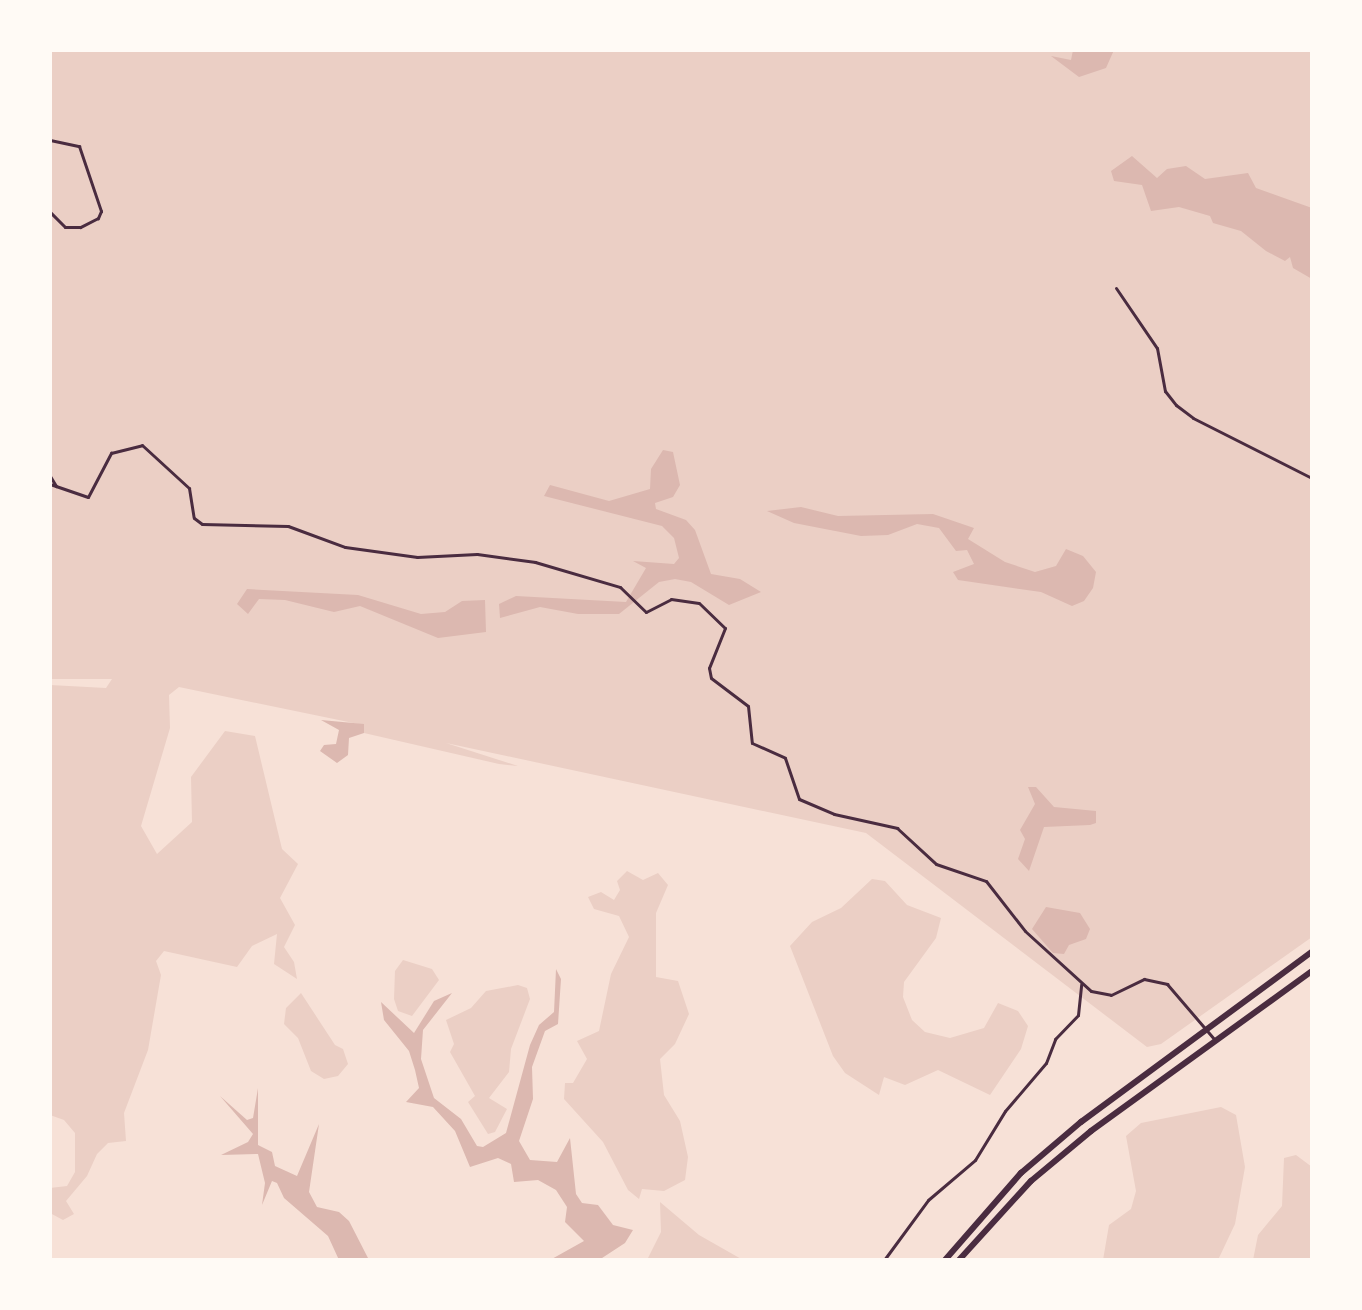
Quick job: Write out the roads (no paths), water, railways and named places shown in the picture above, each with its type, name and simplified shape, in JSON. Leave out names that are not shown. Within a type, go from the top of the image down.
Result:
[{"type":"highway","points":[[945,1260],[1021,1173],[1206,1028],[1312,952]]},
{"type":"highway","points":[[959,1260],[1031,1181],[1215,1040],[1312,971]]},
{"type":"street","points":[[50,140],[79,146],[101,211],[98,218],[80,227],[65,227],[50,212]]},
{"type":"street","points":[[1116,288],[1157,348],[1165,391],[1176,405],[1193,418],[1312,478]]},
{"type":"street","points":[[50,484],[59,490],[88,497],[111,453],[142,445],[189,488],[194,518],[202,524],[288,526],[345,547],[417,557],[477,554],[535,562],[620,587],[646,612],[671,599],[699,603],[725,628],[709,668],[711,678],[748,706],[752,743],[785,758],[796,796],[834,814],[897,828],[931,861],[986,881],[1025,931],[1081,984],[1106,996],[1139,980],[1156,980],[1176,990],[1215,1040]]},
{"type":"street","points":[[50,476],[59,490]]},
{"type":"street","points":[[884,1260],[928,1200],[975,1160],[1005,1111],[1046,1063],[1055,1039],[1078,1015],[1081,984]]}]
